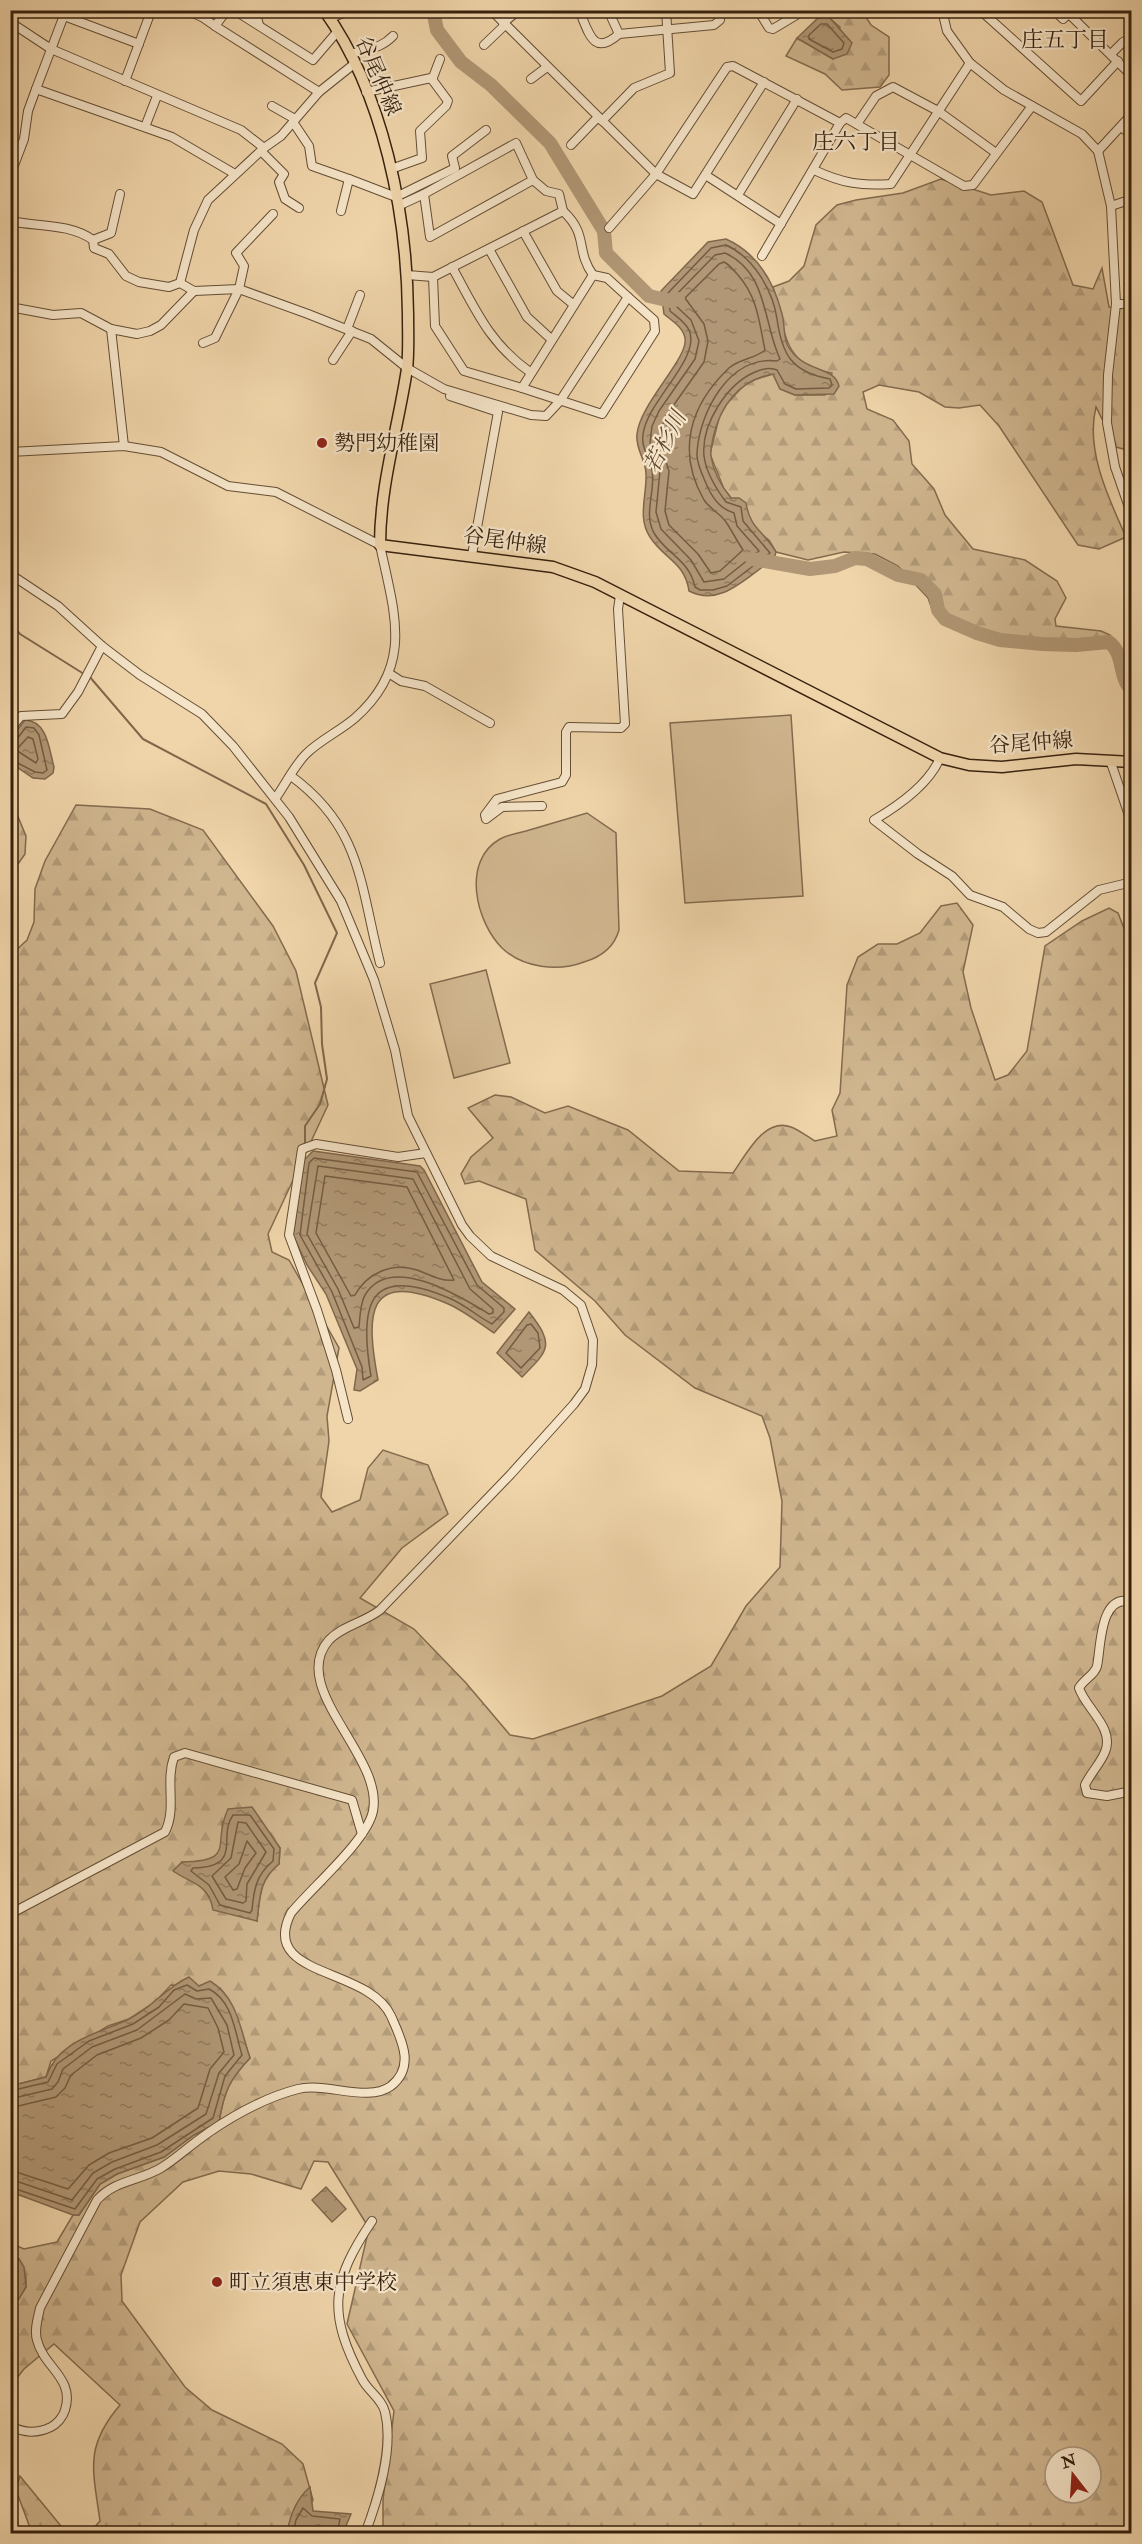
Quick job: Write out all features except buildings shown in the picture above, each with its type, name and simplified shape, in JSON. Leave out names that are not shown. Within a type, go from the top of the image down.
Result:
[{"type":"main road","name":"谷尾仲線","points":[[327,14],[352,59],[366,92],[391,169],[407,275],[407,368],[383,490],[380,545],[553,567],[595,582],[940,758],[969,765],[1002,767],[1076,759],[1131,762]]},
{"type":"street","points":[[57,10],[139,44]]},
{"type":"street","points":[[140,10],[150,14]]},
{"type":"street","points":[[125,81],[150,14],[158,10]]},
{"type":"street","points":[[186,10],[202,14],[215,26],[319,92]]},
{"type":"street","points":[[215,26],[227,10]]},
{"type":"street","points":[[234,10],[313,60],[337,32]]},
{"type":"street","points":[[255,10],[259,24]]},
{"type":"street","points":[[327,14],[352,10]]},
{"type":"street","points":[[491,10],[656,174],[693,194],[707,176],[764,82]]},
{"type":"street","points":[[484,45],[519,10]]},
{"type":"street","points":[[579,10],[592,39],[599,44],[609,43],[619,34],[714,25],[720,20],[721,10]]},
{"type":"street","points":[[608,10],[619,34]]},
{"type":"street","points":[[571,145],[634,88],[670,73],[666,10]]},
{"type":"street","points":[[758,10],[769,28],[773,29],[803,11]]},
{"type":"street","points":[[942,10],[947,31],[970,63],[1004,90],[1082,134],[1098,151],[1111,206],[1116,304],[1108,375],[1107,423],[1115,467],[1131,516]]},
{"type":"street","points":[[980,10],[1081,101],[1118,62]]},
{"type":"street","points":[[1054,10],[1063,20],[1071,12],[1131,76]]},
{"type":"street","points":[[425,11],[441,11]]},
{"type":"street","points":[[10,176],[24,139],[28,111],[65,13]]},
{"type":"street","points":[[10,22],[51,49],[241,130],[284,174],[279,182],[285,199],[299,208]]},
{"type":"street","points":[[180,283],[194,230],[208,200],[262,149],[281,136],[358,50],[377,48],[393,36]]},
{"type":"street","points":[[1111,54],[1123,42],[1131,38]]},
{"type":"street","points":[[432,80],[440,59]]},
{"type":"street","points":[[813,170],[833,179],[860,186],[891,184],[970,63]]},
{"type":"street","points":[[609,228],[656,174],[727,67],[733,66],[840,123]]},
{"type":"street","points":[[531,79],[547,67]]},
{"type":"street","points":[[366,92],[431,78],[448,101],[446,106],[420,131],[422,159],[391,169]]},
{"type":"street","points":[[857,124],[876,96],[893,87],[938,111],[996,153]]},
{"type":"street","points":[[36,89],[172,137],[235,174]]},
{"type":"street","points":[[145,128],[157,96]]},
{"type":"street","points":[[738,195],[797,99]]},
{"type":"street","points":[[272,106],[294,121],[309,146],[312,166],[349,179],[397,201],[424,194],[516,143],[533,180],[546,191],[559,194],[564,211],[582,237],[585,264],[593,275],[607,278],[654,320],[655,332],[602,414],[464,372],[435,326],[433,277]]},
{"type":"street","points":[[762,256],[840,123],[846,118],[964,186],[973,184],[1032,106]]},
{"type":"street","points":[[1098,151],[1131,114]]},
{"type":"street","points":[[1121,127],[1131,135]]},
{"type":"street","points":[[397,201],[455,168],[452,156],[486,130]]},
{"type":"street","points":[[707,176],[781,224]]},
{"type":"street","points":[[342,211],[349,179]]},
{"type":"street","points":[[424,194],[429,237],[533,180]]},
{"type":"street","points":[[93,240],[111,233],[120,194]]},
{"type":"street","points":[[1111,206],[1131,199]]},
{"type":"street","points":[[407,275],[433,277],[564,211]]},
{"type":"street","points":[[202,343],[215,338],[239,288],[244,266],[236,253],[273,214]]},
{"type":"street","points":[[10,221],[72,228],[93,240]]},
{"type":"street","points":[[523,231],[556,291],[574,305]]},
{"type":"street","points":[[93,240],[94,248],[109,254],[126,276],[152,285],[169,287],[180,283],[194,291],[239,288],[371,339],[407,368],[444,389],[531,415],[546,416],[560,401],[628,297]]},
{"type":"street","points":[[489,249],[527,317],[551,339]]},
{"type":"street","points":[[452,267],[491,337],[512,359],[530,372]]},
{"type":"street","points":[[522,388],[593,275]]},
{"type":"street","points":[[10,307],[52,315],[81,313],[111,329],[137,334],[150,332],[175,313],[194,291]]},
{"type":"street","points":[[333,360],[350,330],[360,295]]},
{"type":"street","points":[[1116,304],[1131,304]]},
{"type":"street","points":[[111,329],[124,446]]},
{"type":"street","points":[[444,389],[447,395],[498,412],[472,555]]},
{"type":"street","points":[[10,452],[124,446],[161,452],[228,486],[276,492],[380,545],[396,625],[390,674],[376,699],[353,720],[306,754],[275,799]]},
{"type":"street","points":[[10,574],[58,606],[102,646],[140,675],[202,714],[233,746],[275,799],[320,865],[345,911],[374,980],[395,1050],[408,1116],[462,1225],[476,1243],[491,1256],[563,1290],[581,1305],[593,1340],[593,1353],[585,1389],[511,1474],[380,1610],[365,1620],[339,1631],[322,1650],[318,1673],[321,1683],[372,1783],[373,1812],[362,1834],[291,1913],[286,1923],[286,1944],[295,1958],[366,1988],[387,2008],[406,2058],[399,2078],[390,2087],[376,2092],[314,2086],[286,2092],[223,2123],[161,2168],[125,2180],[105,2191],[97,2200],[40,2308],[37,2319],[36,2338],[43,2356],[59,2373],[66,2386],[68,2394],[64,2416],[54,2426],[41,2432],[24,2432],[10,2426]]},
{"type":"street","points":[[542,806],[502,807],[486,819],[485,815],[497,799],[562,782],[566,775],[566,732],[569,727],[621,728],[625,724],[618,609],[620,595]]},
{"type":"street","points":[[10,729],[21,716],[62,714],[78,692],[102,646]]},
{"type":"street","points":[[390,674],[401,681],[425,686],[490,723]]},
{"type":"street","points":[[940,758],[934,773],[887,813],[874,820],[918,854],[952,876],[970,895],[1003,907],[1029,929],[1038,933],[1046,932],[1099,890],[1131,882]]},
{"type":"street","points":[[1110,760],[1131,824]]},
{"type":"street","points":[[291,776],[316,794],[342,829],[358,864],[380,963]]},
{"type":"street","points":[[348,1419],[336,1370],[317,1310],[289,1235],[302,1149],[316,1144],[398,1157],[426,1153]]},
{"type":"street","points":[[1131,1602],[1117,1604],[1108,1612],[1101,1627],[1095,1672],[1079,1688],[1083,1699],[1102,1723],[1107,1741],[1105,1752],[1085,1785],[1088,1793],[1107,1796],[1131,1791]]},
{"type":"street","points":[[10,1914],[165,1832],[172,1812],[171,1766],[174,1757],[184,1753],[352,1800],[362,1834]]},
{"type":"street","points":[[365,2534],[379,2496],[384,2470],[386,2417],[382,2403],[362,2379],[342,2332],[336,2298],[344,2271],[372,2221]]},
{"type":"green space","points":[[821,11],[862,11],[871,25],[889,37],[889,75],[880,87],[842,90],[825,74],[786,56],[797,38],[833,59],[840,27]]},
{"type":"green space","points":[[941,179],[991,195],[1024,191],[1042,202],[1073,285],[1093,289],[1102,268],[1109,307],[1131,309],[1131,451],[1116,447],[1096,407],[1093,423],[1100,474],[1126,537],[1099,549],[1078,545],[999,426],[980,405],[945,407],[919,392],[879,385],[863,392],[867,409],[893,420],[909,441],[912,464],[934,489],[945,515],[973,549],[1025,560],[1057,581],[1066,598],[1055,619],[1056,626],[1101,631],[1110,635],[1085,649],[1002,645],[933,612],[928,598],[898,566],[875,554],[844,552],[808,560],[776,552],[769,540],[758,532],[724,489],[710,454],[721,410],[747,382],[773,374],[780,389],[795,395],[825,395],[832,373],[815,369],[794,353],[784,330],[773,287],[789,281],[804,266],[816,225],[837,205],[903,193]]},
{"type":"green space","points":[[791,715],[803,896],[685,903],[670,723]]},
{"type":"green space","points":[[11,800],[26,836],[25,854],[11,874]]},
{"type":"green space","points":[[76,805],[150,809],[203,830],[273,926],[296,971],[328,1105],[268,1234],[272,1252],[289,1260],[339,1348],[327,1416],[329,1441],[321,1497],[332,1512],[360,1500],[368,1468],[383,1450],[428,1465],[448,1514],[402,1548],[360,1598],[414,1629],[466,1683],[510,1735],[533,1739],[662,1696],[711,1666],[746,1606],[780,1567],[782,1501],[770,1438],[762,1416],[695,1388],[625,1335],[595,1301],[535,1250],[526,1199],[479,1181],[465,1184],[461,1174],[471,1157],[493,1138],[468,1108],[495,1095],[511,1097],[545,1113],[568,1106],[628,1130],[679,1171],[733,1173],[750,1148],[764,1132],[772,1127],[781,1125],[791,1127],[815,1141],[837,1136],[832,1110],[840,1093],[847,985],[858,957],[878,944],[897,944],[920,933],[941,906],[957,903],[973,925],[963,972],[971,1008],[995,1080],[1008,1075],[1027,1051],[1045,946],[1082,921],[1109,908],[1118,913],[1127,936],[1132,938],[1131,2533],[383,2533],[383,2500],[394,2411],[347,2324],[369,2228],[328,2162],[314,2161],[301,2189],[251,2174],[219,2171],[183,2182],[140,2222],[121,2275],[122,2301],[185,2387],[212,2410],[282,2444],[303,2464],[313,2500],[296,2533],[32,2533],[16,2490],[20,2476],[65,2531],[92,2530],[100,2521],[94,2473],[96,2447],[109,2420],[120,2405],[54,2344],[24,2369],[16,2379],[11,2377],[11,2336],[15,2332],[16,2302],[26,2287],[26,2277],[19,2259],[11,2257],[10,2243],[24,2249],[57,2242],[73,2215],[79,2215],[100,2184],[117,2174],[164,2157],[194,2135],[219,2122],[228,2087],[250,2058],[235,2013],[220,1988],[171,1985],[155,2002],[129,2019],[108,2026],[51,2061],[46,2077],[11,2086],[11,955],[27,940],[34,922],[35,889],[45,861]],"holes":[[[252,1808],[280,1848],[279,1864],[264,1883],[257,1921],[211,1899],[182,1862],[207,1862],[219,1853],[223,1838],[222,1822]]]},
{"type":"green space","points":[[587,813],[616,833],[619,930],[617,936],[610,947],[601,954],[574,965],[541,966],[520,960],[502,948],[485,923],[477,892],[480,862],[488,849],[500,839]]},
{"type":"green space","points":[[486,970],[510,1063],[454,1078],[430,984]]},
{"type":"water","points":[[829,17],[852,43],[847,54],[833,59],[797,38],[818,18]]},
{"type":"water","points":[[726,239],[747,252],[769,280],[779,302],[788,346],[802,361],[831,375],[839,386],[834,394],[795,395],[780,389],[773,374],[750,382],[741,388],[726,405],[713,438],[711,454],[714,467],[721,484],[731,498],[739,498],[746,503],[754,524],[776,552],[774,559],[724,593],[701,595],[689,591],[687,581],[679,567],[656,544],[646,530],[643,514],[646,469],[637,434],[646,409],[680,357],[684,347],[685,338],[682,331],[664,314],[661,291],[708,242]]},
{"type":"water","points":[[25,720],[39,725],[49,745],[54,767],[53,773],[45,779],[33,778],[11,763],[11,738]]},
{"type":"water","points":[[313,1151],[420,1166],[424,1170],[482,1282],[515,1309],[494,1333],[446,1303],[419,1294],[400,1291],[386,1295],[377,1304],[373,1318],[372,1336],[378,1380],[360,1391],[354,1390],[357,1369],[326,1294],[307,1265],[293,1235],[304,1160]]},
{"type":"water","points":[[529,1312],[543,1332],[545,1347],[538,1360],[522,1377],[497,1353]]},
{"type":"water","points":[[252,1807],[280,1848],[279,1864],[264,1883],[257,1921],[213,1910],[211,1901],[204,1890],[173,1871],[182,1862],[199,1861],[217,1854],[220,1848],[223,1821],[228,1809]]},
{"type":"water","points":[[189,1977],[199,1986],[210,1981],[227,1996],[237,2015],[250,2058],[228,2087],[219,2122],[194,2135],[164,2157],[117,2174],[100,2184],[79,2215],[73,2215],[11,2192],[10,2086],[46,2077],[52,2064],[69,2046],[129,2019],[173,1986]]},
{"type":"water","points":[[326,2187],[346,2209],[332,2222],[312,2200]]},
{"type":"water","points":[[11,2257],[19,2259],[24,2267],[26,2287],[17,2302],[15,2332],[11,2336]]},
{"type":"water","points":[[310,2487],[313,2511],[351,2514],[343,2533],[287,2533],[294,2508]]},
{"type":"waterway","name":"若杉川","points":[[433,10],[437,30],[461,62],[491,85],[550,143],[604,231],[606,253],[649,296],[671,301],[678,299]]},
{"type":"waterway","name":"若杉川","points":[[752,559],[810,569],[835,566],[855,558],[867,559],[898,575],[921,580],[935,594],[938,610],[945,619],[977,633],[1000,640],[1042,644],[1076,645],[1109,642],[1117,653],[1125,679],[1132,690]]},
{"type":"waterway","points":[[10,623],[20,634],[84,674]]},
{"type":"waterway","points":[[89,676],[143,739],[266,804],[304,865],[337,933],[315,983],[321,1007],[322,1044],[327,1079],[320,1104],[305,1126],[305,1145]]},
{"type":"waterway","points":[[10,2527],[15,2534]]},
{"type":"place","name":"勢門幼稚園","points":[[322,443]]},
{"type":"place","name":"町立須恵東中学校","points":[[217,2282]]},
{"type":"district","name":"庄五丁目","points":[[1065,40]]},
{"type":"district","name":"庄六丁目","points":[[856,142]]}]
